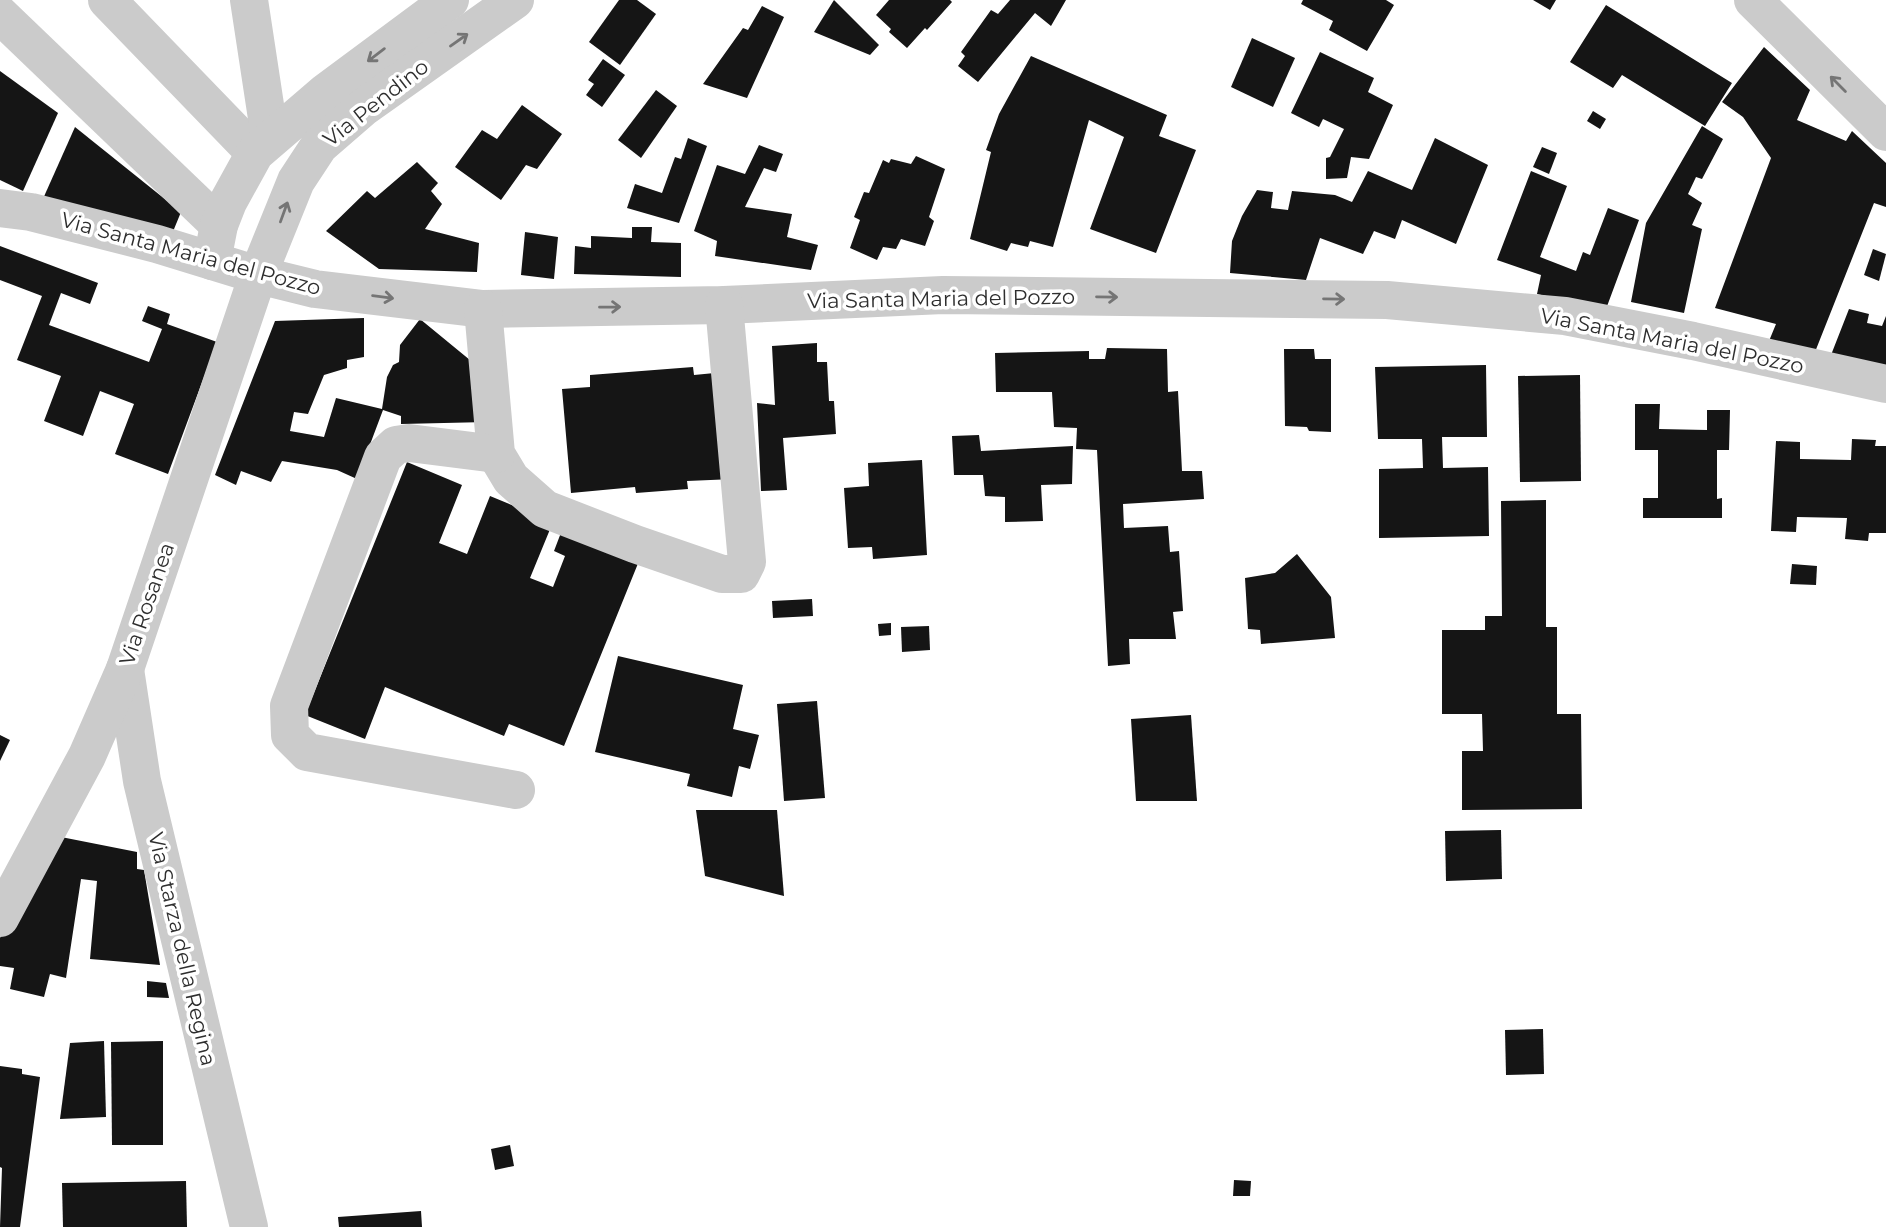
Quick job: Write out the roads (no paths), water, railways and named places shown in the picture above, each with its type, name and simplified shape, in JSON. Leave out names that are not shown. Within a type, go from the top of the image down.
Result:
[{"type":"street","points":[[107,0],[263,146]]},
{"type":"street","points":[[249,0],[263,146]]},
{"type":"street","name":"Via Pendino","points":[[215,243],[228,201],[263,146],[326,92],[450,0]]},
{"type":"street","name":"Via Pendino","points":[[258,275],[296,181],[319,146],[364,107],[515,0]]},
{"type":"street","points":[[1753,0],[1886,132]]},
{"type":"street","points":[[0,15],[215,243]]},
{"type":"street","name":"Via Santa Maria del Pozzo","points":[[0,208],[31,212],[157,244],[215,243],[258,275],[315,289],[483,309],[724,306],[943,295],[1387,300],[1565,316],[1886,384]]},
{"type":"street","name":"Via Rosanea","points":[[0,918],[87,756],[125,669],[258,275]]},
{"type":"street","points":[[483,309],[496,454],[511,479],[545,509],[722,574],[741,574],[747,562],[724,306]]},
{"type":"street","points":[[496,454],[409,443],[396,445],[383,457],[289,706],[290,735],[307,752],[516,790]]},
{"type":"street","name":"Via Starza della Regina","points":[[125,669],[142,781],[249,1227]]}]
